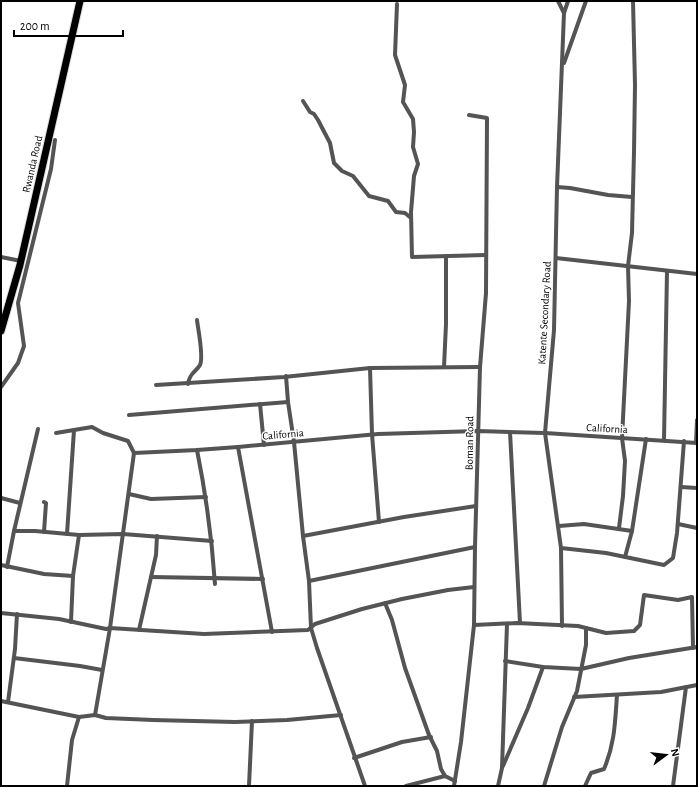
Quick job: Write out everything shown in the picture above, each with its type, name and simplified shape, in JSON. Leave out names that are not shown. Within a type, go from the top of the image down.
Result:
[{"type":"highway","name":"Rwanda Road","points":[[1,331],[21,261],[80,1]]},
{"type":"street","points":[[558,1],[564,13]]},
{"type":"street","name":"Katente Secondary Road","points":[[562,626],[561,548],[545,433],[554,330],[557,187],[564,13],[568,1]]},
{"type":"street","points":[[563,66],[586,1]]},
{"type":"street","points":[[619,528],[625,461],[622,438],[629,301],[628,266],[632,233],[635,85],[633,1]]},
{"type":"street","points":[[398,4],[395,55],[405,84],[403,102],[413,118],[413,147],[418,164],[414,176],[411,218],[412,257],[486,255]]},
{"type":"street","points":[[303,101],[310,112],[314,114],[318,120],[330,143],[334,163],[342,171],[353,176],[369,196],[388,201],[396,212],[406,213],[411,218]]},
{"type":"street","name":"Boman Road","points":[[454,786],[461,742],[474,625],[480,367],[486,293],[486,118],[469,115]]},
{"type":"street","points":[[1,387],[18,363],[24,346],[18,303],[51,169],[56,140]]},
{"type":"street","points":[[557,187],[632,197]]},
{"type":"street","points":[[444,367],[446,324],[446,256]]},
{"type":"street","points":[[1,257],[21,261]]},
{"type":"street","points":[[556,258],[697,274]]},
{"type":"street","points":[[664,440],[667,271]]},
{"type":"street","points":[[188,384],[189,378],[193,371],[199,366],[201,359],[197,320]]},
{"type":"street","points":[[156,385],[188,384],[370,368],[480,367]]},
{"type":"street","points":[[370,368],[372,434],[379,522]]},
{"type":"street","points":[[286,376],[308,581],[311,628],[354,758],[365,786]]},
{"type":"street","points":[[129,414],[288,402]]},
{"type":"street","points":[[260,404],[264,445]]},
{"type":"street","points":[[696,443],[697,420]]},
{"type":"street","points":[[56,434],[92,427],[103,433],[128,441],[134,453],[110,628],[95,715]]},
{"type":"street","points":[[7,567],[20,502],[38,429]]},
{"type":"street","points":[[67,534],[74,430]]},
{"type":"street","name":"California","points":[[134,453],[264,445],[372,434],[478,431],[545,433],[684,441],[696,443]]},
{"type":"street","points":[[510,432],[520,624]]},
{"type":"street","points":[[625,557],[632,531],[646,439]]},
{"type":"street","points":[[561,548],[664,564],[672,558],[678,524],[684,441]]},
{"type":"street","points":[[238,447],[272,632]]},
{"type":"street","points":[[197,450],[206,497],[212,541],[215,584]]},
{"type":"street","points":[[681,487],[697,488]]},
{"type":"street","points":[[129,494],[150,499],[206,497]]},
{"type":"street","points":[[1,498],[20,502]]},
{"type":"street","points":[[44,502],[46,503],[46,508],[44,532]]},
{"type":"street","points":[[303,536],[404,517],[476,506]]},
{"type":"street","points":[[559,526],[584,524],[632,531]]},
{"type":"street","points":[[678,524],[697,528]]},
{"type":"street","points":[[14,530],[79,535],[123,534],[212,541]]},
{"type":"street","points":[[71,622],[73,576],[79,535]]},
{"type":"street","points":[[140,630],[156,555],[157,536]]},
{"type":"street","points":[[308,581],[475,547]]},
{"type":"street","points":[[1,566],[44,574],[73,576]]},
{"type":"street","points":[[151,578],[263,578]]},
{"type":"street","points":[[1,613],[71,622],[106,629],[110,628],[204,634],[272,632],[308,630],[315,624],[385,603],[448,590],[474,587]]},
{"type":"street","points":[[474,625],[520,624],[578,626],[606,633],[634,632],[640,626],[644,595],[678,600],[692,596],[695,647],[629,658],[581,669],[543,667],[505,661]]},
{"type":"street","points":[[692,603],[697,602]]},
{"type":"street","points":[[385,603],[392,620],[405,668],[437,751],[441,769],[445,776],[455,781]]},
{"type":"street","points":[[8,702],[14,658],[17,614]]},
{"type":"street","points":[[502,768],[507,624]]},
{"type":"street","points":[[544,786],[562,727],[574,697],[586,645],[586,628]]},
{"type":"street","points":[[14,658],[102,670]]},
{"type":"street","points":[[498,786],[502,768],[528,708],[543,667]]},
{"type":"street","points":[[574,697],[661,692],[697,685]]},
{"type":"street","points":[[673,786],[686,687]]},
{"type":"street","points":[[585,786],[591,773],[604,769],[614,741],[616,694]]},
{"type":"street","points":[[1,701],[79,717],[95,715],[106,718],[153,720],[252,721],[287,720],[341,715]]},
{"type":"street","points":[[66,786],[72,740],[79,717]]},
{"type":"street","points":[[249,786],[252,721]]},
{"type":"street","points":[[354,758],[402,742],[431,737]]},
{"type":"street","points":[[406,786],[445,776]]}]
